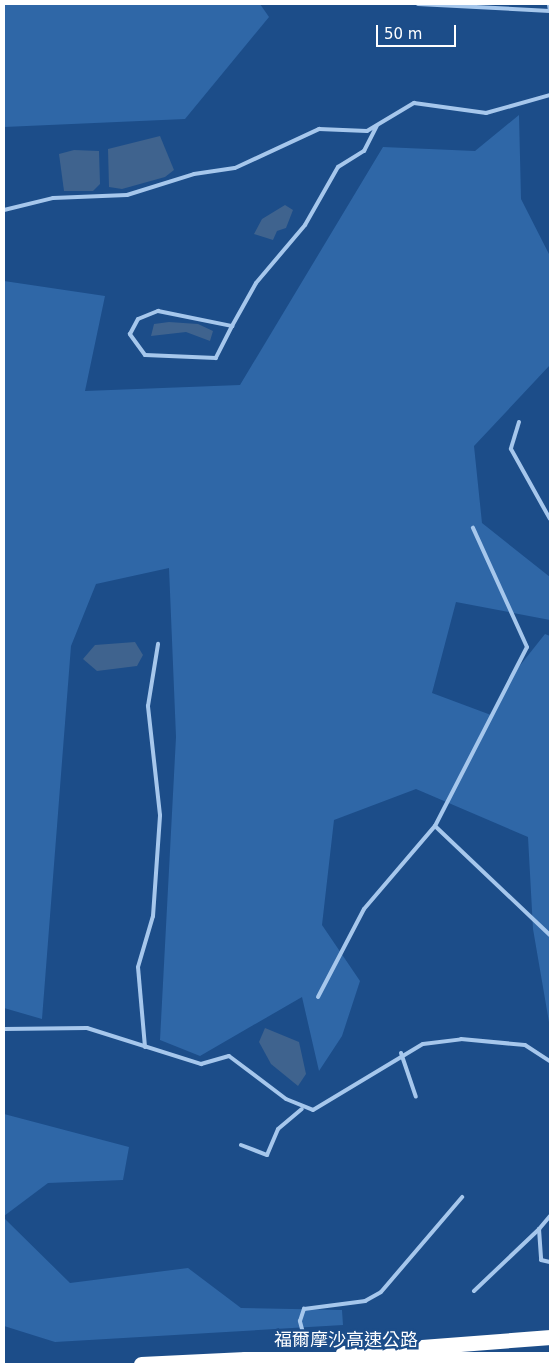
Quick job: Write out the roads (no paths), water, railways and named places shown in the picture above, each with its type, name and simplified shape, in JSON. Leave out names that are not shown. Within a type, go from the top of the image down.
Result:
[{"type":"highway","points":[[318,1358],[366,1348],[550,1337]]},
{"type":"highway","name":"福爾摩沙高速公路","points":[[142,1364],[318,1358],[550,1359]]},
{"type":"street","points":[[548,4],[550,11]]},
{"type":"lane","points":[[418,4],[550,11]]},
{"type":"lane","points":[[4,210],[53,198],[127,195],[194,174],[235,168],[319,129],[367,131],[414,103],[486,113],[550,96]]},
{"type":"lane","points":[[232,326],[158,311],[138,319],[130,334],[146,355],[216,358],[256,283],[305,225],[338,167],[364,150],[378,124]]},
{"type":"lane","points":[[519,422],[511,449],[550,519]]},
{"type":"lane","points":[[318,997],[364,909],[435,826],[527,647],[473,528]]},
{"type":"lane","points":[[145,1048],[138,967],[153,916],[160,815],[148,706],[158,644]]},
{"type":"lane","points":[[435,826],[550,935]]},
{"type":"lane","points":[[4,1028],[38,1032],[87,1028],[145,1048],[202,1064],[229,1056],[237,1058],[302,1109],[314,1110],[401,1053],[423,1044],[461,1039],[525,1045],[550,1061]]},
{"type":"lane","points":[[401,1053],[416,1097]]},
{"type":"lane","points":[[241,1145],[267,1155],[278,1129],[302,1109]]},
{"type":"lane","points":[[306,1344],[300,1321],[304,1309],[365,1301],[381,1292],[462,1197]]},
{"type":"lane","points":[[474,1292],[550,1216]]},
{"type":"lane","points":[[539,1229],[540,1260],[550,1262]]}]
